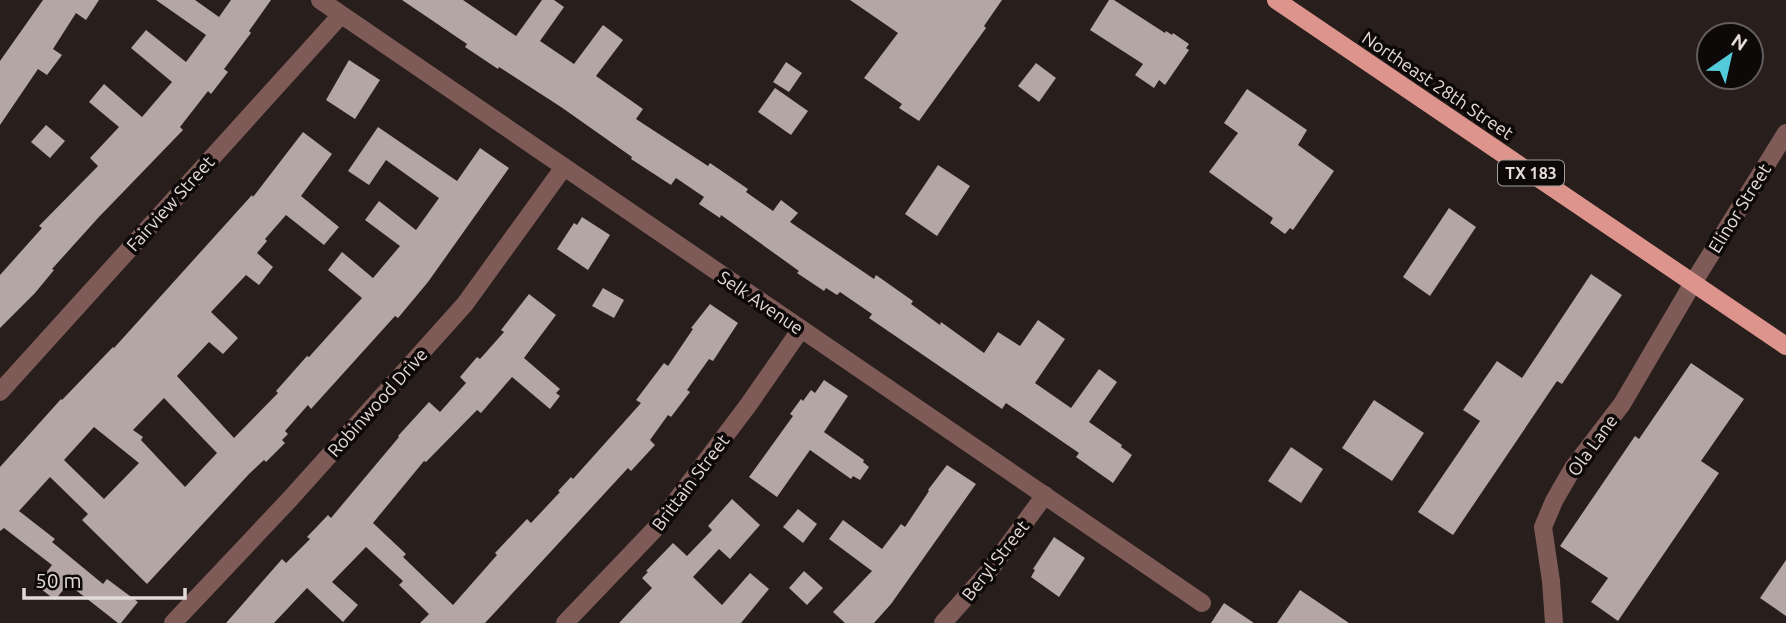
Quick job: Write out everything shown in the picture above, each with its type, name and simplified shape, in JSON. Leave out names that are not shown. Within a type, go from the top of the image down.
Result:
[{"type":"main road","name":"Northeast 28th Street","points":[[1276,0],[1786,346]]},
{"type":"street","name":"Selk Avenue","points":[[320,0],[1202,603]]},
{"type":"street","name":"Fairview Street","points":[[0,392],[341,15]]},
{"type":"street","name":"Elinor Street","points":[[1692,282],[1786,133]]},
{"type":"street","name":"Robinwood Drive","points":[[173,623],[290,499],[465,304],[564,167]]},
{"type":"street","name":"Ola Lane","points":[[1554,623],[1552,580],[1543,527],[1573,468],[1622,404],[1692,282]]},
{"type":"street","name":"Brittain Street","points":[[565,623],[653,530],[749,404],[801,329]]},
{"type":"street","name":"Beryl Street","points":[[943,623],[989,571],[1045,495]]},
{"type":"building","points":[[43,0],[99,0],[86,20],[76,13],[53,49],[62,55],[47,75],[38,69],[0,125],[0,61]]},
{"type":"building","points":[[156,0],[195,0],[219,17],[231,0],[271,0],[224,69],[228,72],[211,94],[208,91],[180,127],[183,130],[98,218],[52,269],[54,270],[35,293],[0,328],[0,275],[42,228],[39,226],[98,166],[90,158],[119,127],[89,102],[104,84],[142,117],[172,82],[131,48],[146,30],[186,62],[206,35]]},
{"type":"building","points":[[402,0],[463,0],[516,36],[542,0],[554,0],[564,7],[540,41],[574,64],[603,25],[623,40],[596,76],[643,109],[636,119],[708,166],[710,163],[748,189],[746,192],[773,211],[781,200],[798,213],[790,222],[874,279],[876,275],[913,301],[911,304],[940,325],[941,322],[984,353],[998,332],[1020,346],[1038,320],[1065,339],[1035,383],[1071,408],[1099,369],[1117,382],[1089,422],[1132,455],[1113,483],[1076,457],[1079,453],[1006,403],[1002,409],[869,318],[872,314],[840,292],[837,295],[826,288],[824,291],[797,273],[799,271],[721,215],[720,218],[699,204],[704,197],[676,178],[671,185],[631,159],[632,157],[561,107],[465,47],[467,44]]},
{"type":"building","points":[[850,0],[1002,0],[984,26],[986,28],[919,121],[899,108],[902,104],[864,78],[898,33]]},
{"type":"building","points":[[1109,0],[1114,0],[1165,33],[1173,33],[1189,44],[1186,48],[1189,50],[1165,85],[1159,80],[1154,88],[1135,75],[1143,64],[1090,30]]},
{"type":"building","points":[[349,60],[380,80],[355,119],[326,100]]},
{"type":"building","points":[[786,62],[802,73],[789,92],[773,82]]},
{"type":"building","points":[[1036,63],[1056,78],[1039,102],[1018,86]]},
{"type":"building","points":[[775,88],[808,111],[791,135],[758,112]]},
{"type":"building","points":[[1247,89],[1307,130],[1298,145],[1334,171],[1293,230],[1290,228],[1285,234],[1270,223],[1273,218],[1209,172],[1238,133],[1224,123]]},
{"type":"building","points":[[46,125],[65,141],[50,158],[31,142]]},
{"type":"building","points":[[378,127],[457,181],[480,148],[509,168],[428,282],[398,318],[395,316],[311,409],[308,405],[285,431],[288,434],[282,440],[285,443],[250,473],[147,584],[82,520],[88,514],[50,477],[19,511],[55,539],[52,542],[103,584],[107,579],[138,602],[121,623],[118,623],[68,584],[55,600],[36,585],[52,565],[4,528],[0,531],[0,467],[61,399],[114,348],[252,195],[253,197],[303,132],[332,154],[301,196],[339,227],[324,245],[286,215],[265,239],[267,241],[257,253],[273,267],[259,285],[246,275],[211,312],[238,338],[223,354],[209,342],[177,376],[234,438],[278,393],[276,391],[362,298],[328,270],[342,252],[373,278],[400,246],[365,220],[379,201],[416,230],[439,198],[386,160],[369,185],[348,171]],"holes":[[[164,398],[217,453],[185,487],[141,440],[143,437],[133,430]],[[94,427],[139,463],[104,499],[64,460]]]},
{"type":"building","points":[[938,165],[970,186],[937,236],[905,214]]},
{"type":"building","points":[[1449,208],[1476,227],[1430,296],[1403,277]]},
{"type":"building","points":[[582,217],[610,235],[588,270],[557,249],[574,223],[577,225]]},
{"type":"building","points":[[1591,274],[1622,295],[1562,384],[1557,381],[1453,535],[1418,512],[1480,421],[1463,410],[1497,361],[1522,378]]},
{"type":"building","points":[[603,288],[624,300],[614,318],[592,306]]},
{"type":"building","points":[[529,294],[556,315],[524,358],[560,389],[556,393],[560,396],[550,409],[512,377],[481,413],[477,410],[426,462],[424,461],[373,523],[406,554],[403,557],[453,605],[497,555],[495,553],[527,519],[531,523],[641,403],[636,400],[664,363],[668,366],[693,329],[691,328],[710,304],[738,323],[713,361],[709,359],[687,390],[690,392],[671,417],[668,415],[650,440],[655,445],[631,471],[628,468],[485,623],[420,623],[429,614],[399,585],[403,581],[366,547],[332,582],[358,605],[343,622],[307,588],[274,623],[226,623],[282,559],[286,563],[310,539],[307,537],[328,515],[331,518],[429,402],[440,412],[466,383],[460,377],[504,332],[501,330]]},
{"type":"building","points":[[1691,363],[1744,399],[1701,461],[1719,473],[1618,621],[1591,602],[1608,578],[1560,546],[1635,436],[1639,439]]},
{"type":"building","points":[[824,380],[848,396],[824,432],[864,460],[869,467],[860,480],[853,476],[851,479],[810,450],[777,497],[749,477],[793,416],[790,414],[801,399],[803,401],[811,390],[815,393]]},
{"type":"building","points":[[1374,400],[1424,433],[1392,481],[1342,448]]},
{"type":"building","points":[[1291,447],[1323,469],[1301,503],[1268,481]]},
{"type":"building","points":[[947,465],[976,484],[891,604],[874,623],[845,623],[833,612],[872,571],[829,539],[843,520],[882,549],[901,524],[905,527]]},
{"type":"building","points":[[732,499],[760,525],[730,559],[719,549],[693,577],[722,605],[750,573],[769,589],[741,623],[619,623],[652,588],[642,578],[648,572],[646,571],[673,543],[687,556],[712,530],[708,526]]},
{"type":"building","points":[[798,509],[817,524],[803,543],[783,527]]},
{"type":"building","points":[[1054,537],[1085,558],[1059,597],[1031,577],[1035,570],[1033,569]]},
{"type":"building","points":[[1786,560],[1786,616],[1760,598]]},
{"type":"building","points":[[804,571],[823,588],[807,605],[789,588]]},
{"type":"building","points":[[1300,590],[1349,623],[1277,623]]},
{"type":"building","points":[[1224,603],[1254,623],[1211,623]]}]
